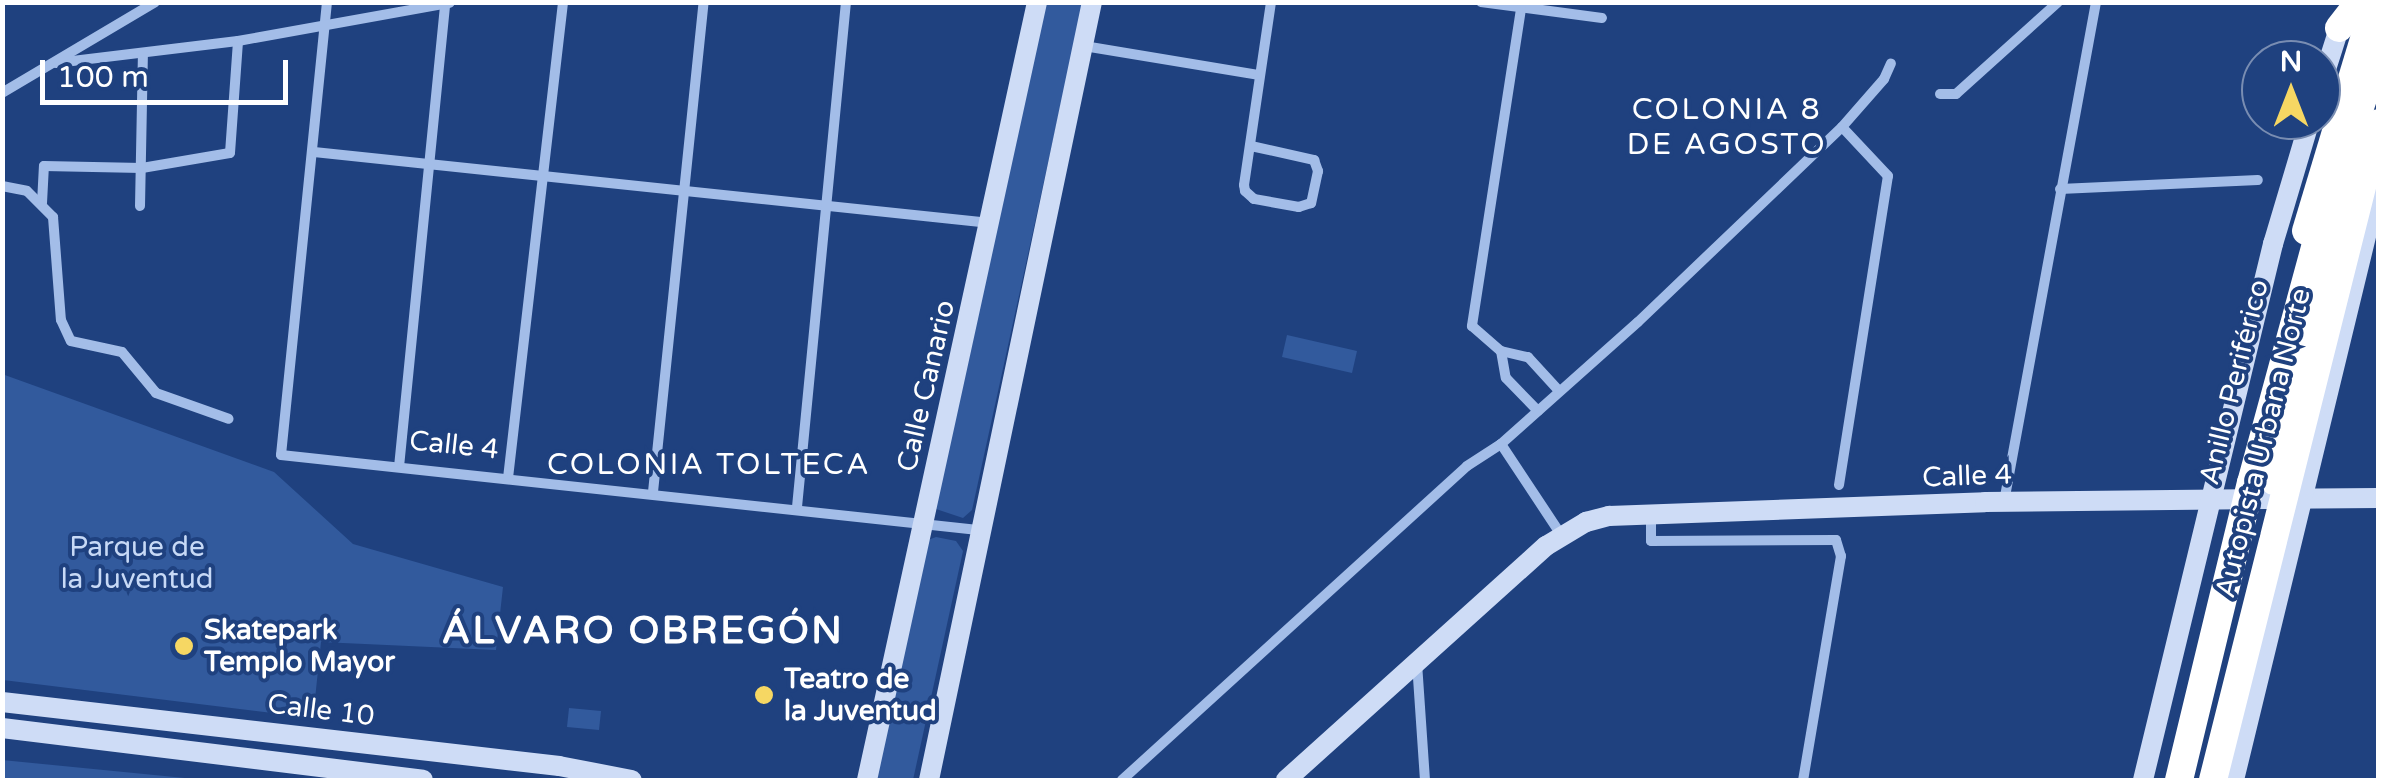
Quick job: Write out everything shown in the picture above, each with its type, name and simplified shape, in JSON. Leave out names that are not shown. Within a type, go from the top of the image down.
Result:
[{"type":"highway","points":[[2343,15],[2359,2]]},
{"type":"highway","name":"Anillo Periférico","points":[[2170,780],[2225,508],[2243,482],[2327,152],[2376,2]]},
{"type":"highway","name":"Autopista Urbana Norte","points":[[2179,780],[2251,484],[2316,244],[2378,54]]},
{"type":"highway","points":[[2201,780],[2326,265],[2378,94]]},
{"type":"highway","name":"Autopista Urbana Norte","points":[[2213,780],[2378,123]]},
{"type":"street","points":[[2,93],[155,2]]},
{"type":"street","points":[[327,2],[314,152],[991,224]]},
{"type":"street","points":[[508,478],[563,2]]},
{"type":"street","points":[[653,492],[704,2]]},
{"type":"street","points":[[798,507],[846,2]]},
{"type":"street","name":"Calle Canario","points":[[868,780],[1037,2]]},
{"type":"street","points":[[928,780],[1092,2]]},
{"type":"street","points":[[1251,146],[1314,160],[1318,171],[1311,203],[1299,207],[1248,196],[1244,184],[1271,2]]},
{"type":"street","points":[[1481,2],[1602,18]]},
{"type":"street","points":[[1940,94],[1956,94],[2058,2]]},
{"type":"street","points":[[2004,502],[2096,2]]},
{"type":"street","points":[[56,63],[238,41],[448,3],[399,467]]},
{"type":"street","points":[[1522,9],[1472,326],[1500,351],[1528,358],[1559,391]]},
{"type":"street","points":[[2335,40],[2343,15]]},
{"type":"street","points":[[42,204],[44,166],[142,168],[230,153],[238,41]]},
{"type":"street","points":[[1083,46],[1260,75]]},
{"type":"street","points":[[140,206],[143,54]]},
{"type":"street","points":[[1122,780],[1467,466],[1502,444],[1559,391],[1842,127],[1884,79],[1891,63]]},
{"type":"street","points":[[1839,485],[1888,176],[1842,127]]},
{"type":"street","points":[[2143,780],[2225,508],[2273,244],[2304,140]]},
{"type":"street","name":"Calle 4","points":[[314,152],[281,456],[798,507],[978,530]]},
{"type":"street","points":[[2060,189],[2258,180]]},
{"type":"street","points":[[2,186],[27,190],[53,217],[61,320],[72,341],[122,352],[156,393],[229,419]]},
{"type":"street","points":[[2234,780],[2299,498],[2378,186]]},
{"type":"street","points":[[1500,351],[1506,378],[1538,410]]},
{"type":"street","points":[[1286,780],[1560,534],[1502,444]]},
{"type":"street","name":"Calle 4","points":[[1560,534],[1609,516],[1651,514],[2004,502],[2225,508],[2299,498],[2378,498]]},
{"type":"street","points":[[1651,514],[1652,542],[1836,540],[1840,556],[1804,780]]},
{"type":"street","points":[[1417,662],[1426,780]]},
{"type":"street","name":"Calle 10","points":[[2,702],[560,766],[632,780]]},
{"type":"street","name":"Calle 10","points":[[2,728],[423,780]]},
{"type":"green space","points":[[1041,3],[1083,3],[972,510],[963,518],[933,508]]},
{"type":"green space","points":[[1287,335],[1357,351],[1352,373],[1282,357]]},
{"type":"green space","name":"Parque de la Juventud","points":[[2,374],[274,472],[353,544],[503,587],[496,650],[321,642],[313,718],[3,680]]},
{"type":"green space","points":[[936,537],[956,541],[963,551],[913,780],[870,780],[928,540]]},
{"type":"green space","points":[[569,708],[601,711],[599,730],[567,727]]},
{"type":"green space","points":[[2,760],[205,780],[3,780]]},
{"type":"place","name":"Skatepark Templo Mayor","points":[[184,646]]},
{"type":"place","name":"Teatro de la Juventud","points":[[764,695]]},
{"type":"district","name":"COLONIA 8 DE AGOSTO","points":[[1727,127]]},
{"type":"district","name":"COLONIA TOLTECA","points":[[709,465]]},
{"type":"district","name":"ÁLVARO OBREGÓN","points":[[643,632]]}]
